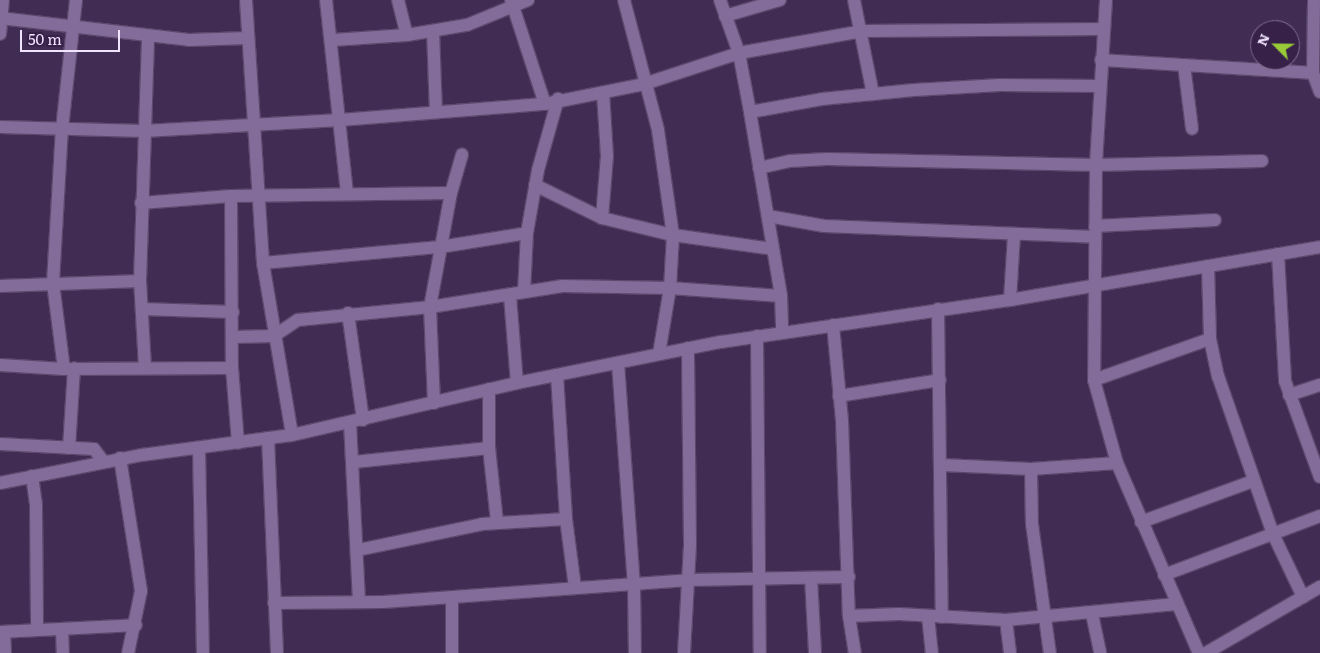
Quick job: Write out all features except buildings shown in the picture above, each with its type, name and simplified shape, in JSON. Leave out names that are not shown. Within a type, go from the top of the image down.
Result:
[{"type":"street","points":[[0,34],[3,0]]},
{"type":"street","points":[[69,448],[69,368],[53,283],[62,129],[76,0]]},
{"type":"street","points":[[246,0],[263,263],[292,435]]},
{"type":"street","points":[[326,0],[333,40],[347,192]]},
{"type":"street","points":[[398,0],[407,35]]},
{"type":"street","points":[[333,40],[407,35],[433,31],[489,18],[512,3],[528,0]]},
{"type":"street","points":[[624,0],[664,158],[673,235],[670,288],[659,354]]},
{"type":"street","points":[[720,0],[739,54],[750,112],[780,296],[782,333]]},
{"type":"street","points":[[725,16],[777,0]]},
{"type":"street","points":[[854,0],[862,31],[873,94]]},
{"type":"street","points":[[1106,0],[1096,165],[1094,380],[1118,463],[1141,522],[1198,653]]},
{"type":"street","points":[[1314,0],[1313,73],[1320,92]]},
{"type":"street","points":[[512,3],[545,104]]},
{"type":"street","points":[[1,18],[73,24],[148,36],[189,40],[248,38]]},
{"type":"street","points":[[0,127],[144,130],[340,120],[436,111],[545,104],[558,99],[603,93],[644,84],[739,54],[862,31],[1104,28]]},
{"type":"street","points":[[433,31],[436,111]]},
{"type":"street","points":[[145,367],[140,281],[141,204],[148,36]]},
{"type":"street","points":[[1101,60],[1313,73]]},
{"type":"street","points":[[1184,65],[1192,128]]},
{"type":"street","points":[[750,112],[822,99],[873,94],[1000,85],[1100,86]]},
{"type":"street","points":[[602,218],[607,156],[603,93]]},
{"type":"street","points":[[524,292],[527,233],[535,185],[558,99]]},
{"type":"street","points":[[434,403],[430,307],[451,193],[462,155]]},
{"type":"street","points":[[759,168],[790,161],[827,159],[1096,165],[1262,161]]},
{"type":"street","points":[[535,185],[602,218],[673,235],[772,249]]},
{"type":"street","points":[[141,204],[231,196],[347,192],[451,193]]},
{"type":"street","points":[[231,196],[234,337],[232,368],[238,443]]},
{"type":"street","points":[[768,216],[824,226],[1014,235],[1095,232],[1215,220]]},
{"type":"street","points":[[263,263],[440,246],[527,233]]},
{"type":"street","points":[[1010,300],[1014,235]]},
{"type":"street","points":[[0,482],[120,458],[292,435],[364,420],[489,389],[688,348],[938,309],[1010,300],[1320,247]]},
{"type":"street","points":[[1278,254],[1288,395],[1315,450],[1320,477]]},
{"type":"street","points":[[1208,266],[1210,339],[1218,376],[1274,534],[1303,597]]},
{"type":"street","points":[[0,286],[140,281]]},
{"type":"street","points":[[234,337],[274,336],[298,320],[348,313],[430,307],[510,296],[562,286],[670,288],[780,296]]},
{"type":"street","points":[[510,296],[517,383]]},
{"type":"street","points":[[142,309],[233,312]]},
{"type":"street","points":[[938,309],[942,465],[942,617]]},
{"type":"street","points":[[348,313],[364,420]]},
{"type":"street","points":[[833,325],[839,396],[850,616],[855,653]]},
{"type":"street","points":[[757,336],[757,577],[760,653]]},
{"type":"street","points":[[1094,380],[1210,339]]},
{"type":"street","points":[[684,653],[688,580],[688,348]]},
{"type":"street","points":[[618,363],[634,584],[635,653]]},
{"type":"street","points":[[0,365],[69,368],[232,368]]},
{"type":"street","points":[[557,375],[566,519],[575,587]]},
{"type":"street","points":[[839,396],[940,380]]},
{"type":"street","points":[[1288,395],[1320,385]]},
{"type":"street","points":[[489,389],[489,448],[497,522]]},
{"type":"street","points":[[350,423],[354,462],[360,600]]},
{"type":"street","points":[[268,438],[277,653]]},
{"type":"street","points":[[0,444],[94,449],[103,461]]},
{"type":"street","points":[[199,448],[202,653]]},
{"type":"street","points":[[354,462],[489,448]]},
{"type":"street","points":[[120,458],[141,591],[136,625],[128,653]]},
{"type":"street","points":[[942,465],[1032,468],[1118,463]]},
{"type":"street","points":[[1032,468],[1032,524],[1047,618],[1050,653]]},
{"type":"street","points":[[32,476],[37,514],[37,630]]},
{"type":"street","points":[[1141,522],[1254,481]]},
{"type":"street","points":[[1164,575],[1320,516]]},
{"type":"street","points":[[358,550],[497,522],[566,519]]},
{"type":"street","points":[[274,603],[360,600],[383,602],[688,580],[757,577],[849,577]]},
{"type":"street","points":[[811,578],[815,653]]},
{"type":"street","points":[[1206,653],[1320,587]]},
{"type":"street","points":[[452,597],[452,653]]},
{"type":"street","points":[[850,616],[928,616],[1006,620],[1092,614],[1176,604]]},
{"type":"street","points":[[1092,614],[1100,653]]},
{"type":"street","points":[[928,616],[932,653]]},
{"type":"street","points":[[1006,620],[1010,653]]},
{"type":"street","points":[[5,653],[2,632],[136,625]]},
{"type":"street","points":[[62,629],[63,653]]}]
